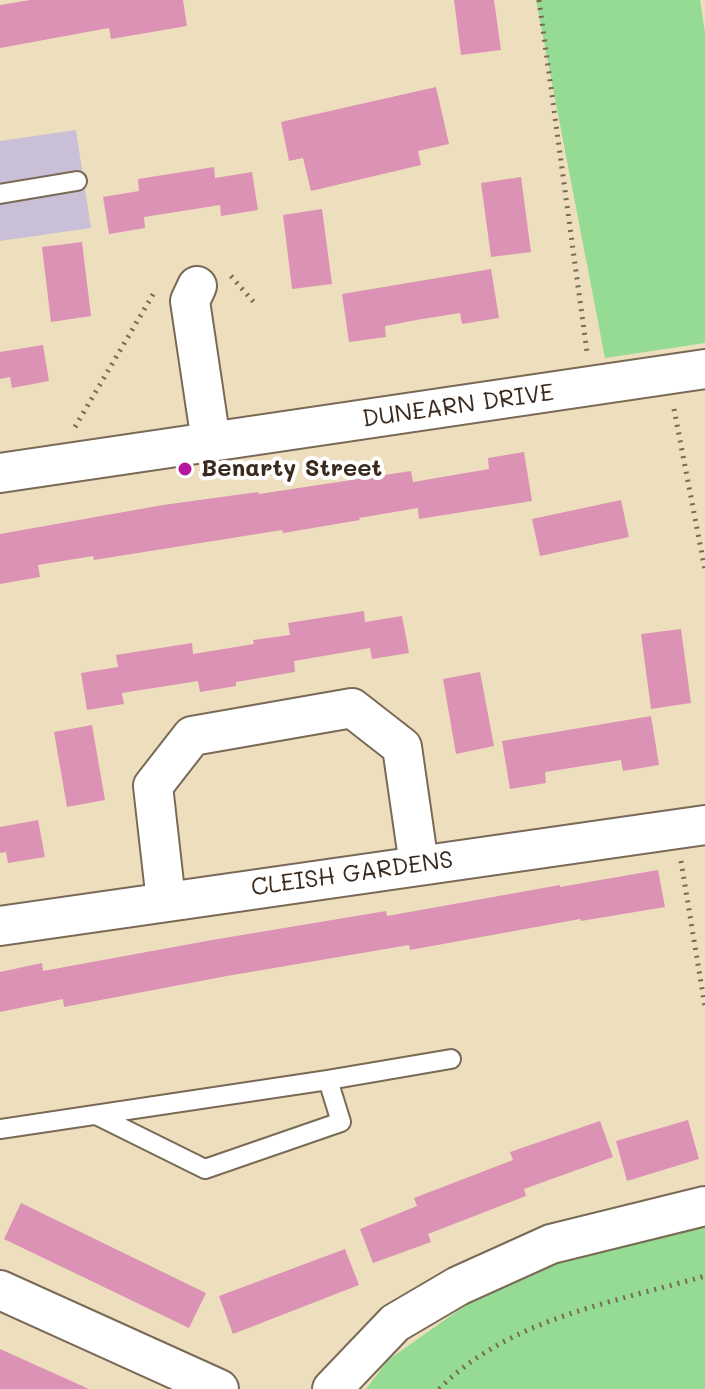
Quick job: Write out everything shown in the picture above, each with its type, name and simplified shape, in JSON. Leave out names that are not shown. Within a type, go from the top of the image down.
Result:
[{"type":"street","points":[[210,276],[190,301],[211,442]]},
{"type":"street","name":"DUNEARN DRIVE","points":[[0,473],[705,369]]},
{"type":"street","points":[[166,901],[153,786],[192,736],[352,708],[402,747],[419,865]]},
{"type":"street","name":"CLEISH GARDENS","points":[[0,926],[690,826]]},
{"type":"street","points":[[332,1389],[395,1323],[458,1286],[551,1244],[705,1206]]},
{"type":"street","points":[[0,1290],[219,1389]]},
{"type":"lane","points":[[0,194],[77,181]]},
{"type":"lane","points":[[0,1129],[451,1059]]},
{"type":"lane","points":[[96,1115],[205,1169],[341,1122],[328,1080]]},
{"type":"path","points":[[539,0],[589,363]]},
{"type":"path","points":[[210,276],[257,306]]},
{"type":"path","points":[[74,438],[74,430],[155,290]]},
{"type":"path","points":[[668,375],[705,570]]},
{"type":"path","points":[[690,826],[705,1007]]},
{"type":"path","points":[[439,1389],[452,1376],[506,1339],[557,1318],[705,1276]]},
{"type":"shaded area","points":[[76,130],[91,228],[0,241],[0,141]]},
{"type":"green space","points":[[536,0],[700,0],[705,32],[705,343],[605,358]]},
{"type":"green space","points":[[705,1226],[705,1389],[366,1389],[388,1360],[473,1300],[561,1256]]},
{"type":"building","points":[[30,0],[183,0],[187,26],[111,39],[109,28],[0,48],[0,5]]},
{"type":"building","points":[[454,0],[494,0],[501,50],[461,55]]},
{"type":"building","points":[[436,87],[449,144],[418,151],[421,165],[311,191],[303,158],[289,161],[281,122]]},
{"type":"building","points":[[214,167],[215,178],[252,172],[258,210],[221,216],[220,205],[144,217],[145,228],[109,234],[103,197],[139,191],[138,179]]},
{"type":"building","points":[[521,177],[531,252],[491,257],[481,183]]},
{"type":"building","points":[[322,209],[332,284],[292,289],[283,215]]},
{"type":"building","points":[[82,242],[91,316],[51,322],[42,247]]},
{"type":"building","points":[[491,269],[499,318],[462,324],[460,313],[422,319],[385,326],[386,337],[349,342],[342,294]]},
{"type":"building","points":[[43,345],[49,381],[12,388],[10,377],[0,379],[0,352]]},
{"type":"building","points":[[524,452],[532,501],[419,519],[418,508],[283,533],[282,530],[94,560],[93,556],[38,565],[40,577],[0,584],[0,534],[163,505],[411,471],[413,482],[489,469],[488,458]]},
{"type":"building","points":[[621,500],[629,537],[540,556],[532,519]]},
{"type":"building","points":[[364,611],[365,622],[402,616],[409,653],[372,659],[370,648],[294,661],[295,672],[236,682],[236,686],[200,692],[198,681],[122,693],[124,704],[87,710],[81,673],[118,667],[116,655],[192,643],[193,654],[254,644],[253,640],[290,635],[288,623]]},
{"type":"building","points":[[681,629],[691,703],[651,709],[641,634]]},
{"type":"building","points":[[480,672],[494,746],[456,754],[443,679]]},
{"type":"building","points":[[651,716],[659,765],[623,771],[621,760],[545,772],[546,783],[510,789],[502,741]]},
{"type":"building","points":[[92,725],[105,800],[67,807],[54,732]]},
{"type":"building","points":[[38,820],[45,857],[8,863],[6,852],[0,853],[0,827]]},
{"type":"building","points":[[658,870],[665,907],[410,950],[409,945],[64,1007],[63,999],[0,1012],[0,972],[42,963],[43,971],[386,911],[387,916]]},
{"type":"building","points":[[688,1120],[699,1159],[627,1181],[616,1141]]},
{"type":"building","points":[[600,1121],[613,1157],[524,1189],[526,1196],[428,1234],[431,1242],[373,1263],[360,1229],[417,1206],[414,1198],[513,1160],[510,1152]]},
{"type":"building","points":[[21,1203],[206,1293],[189,1328],[4,1239]]},
{"type":"building","points":[[345,1249],[359,1285],[233,1334],[219,1296]]},
{"type":"building","points":[[0,1349],[89,1389],[0,1389]]},
{"type":"place","name":"Benarty Street","points":[[185,469]]}]
